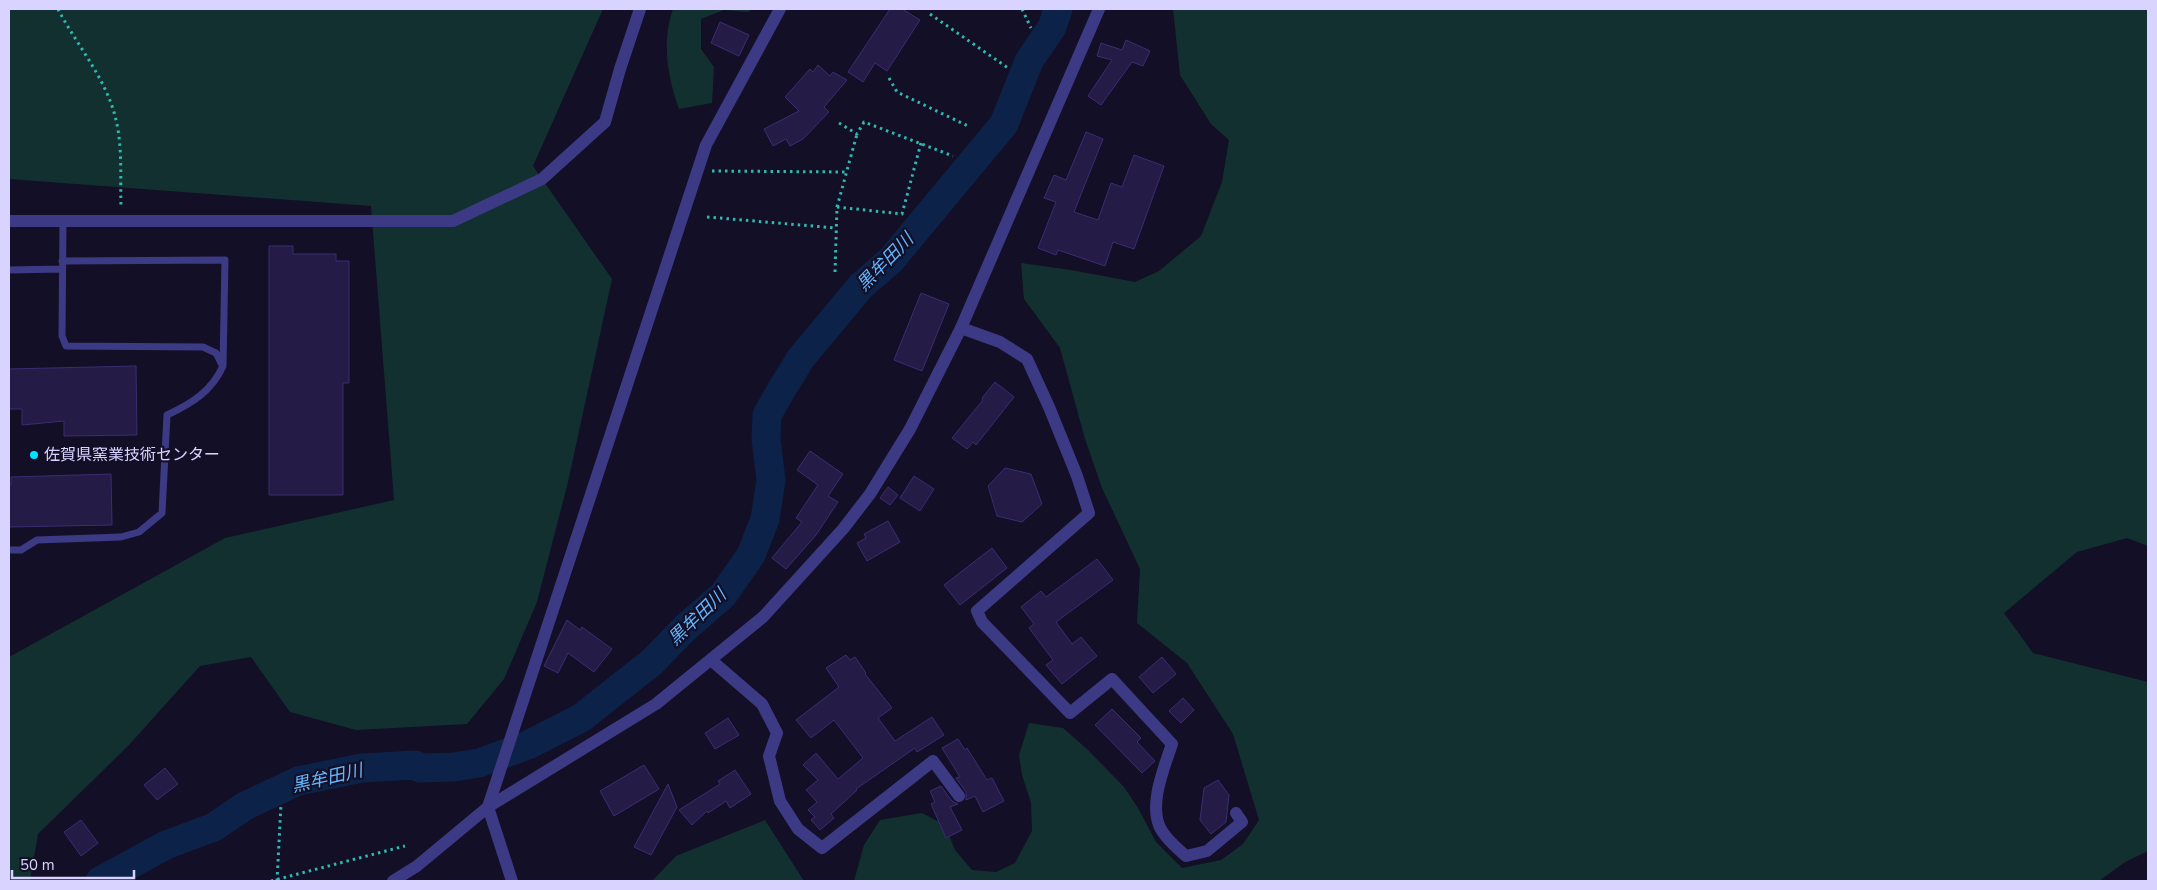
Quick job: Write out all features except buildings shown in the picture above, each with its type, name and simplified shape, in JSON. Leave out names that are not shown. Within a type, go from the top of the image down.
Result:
[{"type":"street","points":[[9,221],[452,221],[542,179],[605,122],[640,9]]},
{"type":"street","points":[[512,881],[488,807],[706,145],[780,9]]},
{"type":"street","points":[[393,881],[416,866],[488,807],[656,704],[763,617],[844,529],[870,494],[910,429],[961,328],[1099,9]]},
{"type":"street","points":[[961,328],[1000,342],[1027,359],[1077,476],[1089,513],[977,611],[982,622],[1070,713],[1112,679],[1172,744],[1158,788],[1156,818],[1161,830],[1169,841],[1186,856],[1207,851],[1242,822],[1236,813]]},
{"type":"street","points":[[711,660],[762,704],[777,733],[769,756],[780,801],[798,829],[822,848],[933,761],[960,796]]},
{"type":"lane","points":[[63,221],[62,336],[66,346],[203,347],[216,353],[223,366]]},
{"type":"lane","points":[[9,550],[21,550],[37,540],[121,537],[139,532],[162,513],[167,415],[190,404],[218,378],[223,366],[225,260],[62,261]]},
{"type":"lane","points":[[9,270],[62,270]]},
{"type":"path","points":[[58,9],[97,74],[107,94],[115,117],[122,221]]},
{"type":"path","points":[[1022,9],[1031,28]]},
{"type":"path","points":[[930,14],[1008,68]]},
{"type":"path","points":[[889,78],[897,92],[968,126]]},
{"type":"path","points":[[835,272],[837,207],[857,134],[864,122],[953,156]]},
{"type":"path","points":[[840,123],[857,134]]},
{"type":"path","points":[[837,207],[902,214],[921,144]]},
{"type":"path","points":[[711,170],[846,172]]},
{"type":"path","points":[[707,217],[836,228]]},
{"type":"path","points":[[277,880],[280,804]]},
{"type":"path","points":[[271,881],[405,846]]},
{"type":"green space","points":[[9,9],[603,9],[533,166],[612,279],[568,482],[537,602],[504,679],[467,724],[356,730],[290,712],[251,657],[200,666],[128,746],[38,834],[30,881],[9,881],[9,657],[225,538],[394,500],[371,206],[9,179]]},
{"type":"green space","points":[[673,9],[752,9],[748,12],[724,10],[701,19],[701,49],[714,67],[712,103],[679,109],[667,60],[667,34]]},
{"type":"green space","points":[[1173,9],[2148,9],[2148,546],[2127,538],[2077,552],[2004,613],[2033,653],[2148,682],[2148,851],[2125,862],[2099,881],[854,881],[864,845],[880,820],[922,813],[945,825],[955,850],[972,870],[996,872],[1015,863],[1032,831],[1031,803],[1022,775],[1019,755],[1029,723],[1063,728],[1088,750],[1124,787],[1138,808],[1156,842],[1182,868],[1221,860],[1243,844],[1259,820],[1233,734],[1187,663],[1137,623],[1140,569],[1102,488],[1085,439],[1060,348],[1024,299],[1021,263],[1135,282],[1159,271],[1201,236],[1222,182],[1229,140],[1211,124],[1180,75]]},
{"type":"green space","points":[[765,820],[804,881],[652,881],[676,856]]},
{"type":"waterway","name":"黒牟田川","points":[[100,881],[166,845],[214,827],[245,806],[298,781],[362,768],[415,765],[420,768],[454,767],[479,763],[528,745],[581,718],[652,662],[685,628],[723,595],[751,555],[765,519],[771,480],[766,439],[767,415],[801,358],[861,286],[891,260],[1004,124],[1029,61],[1052,27],[1058,9]]},
{"type":"place","name":"佐賀県窯業技術センター","points":[[34,455]]}]
